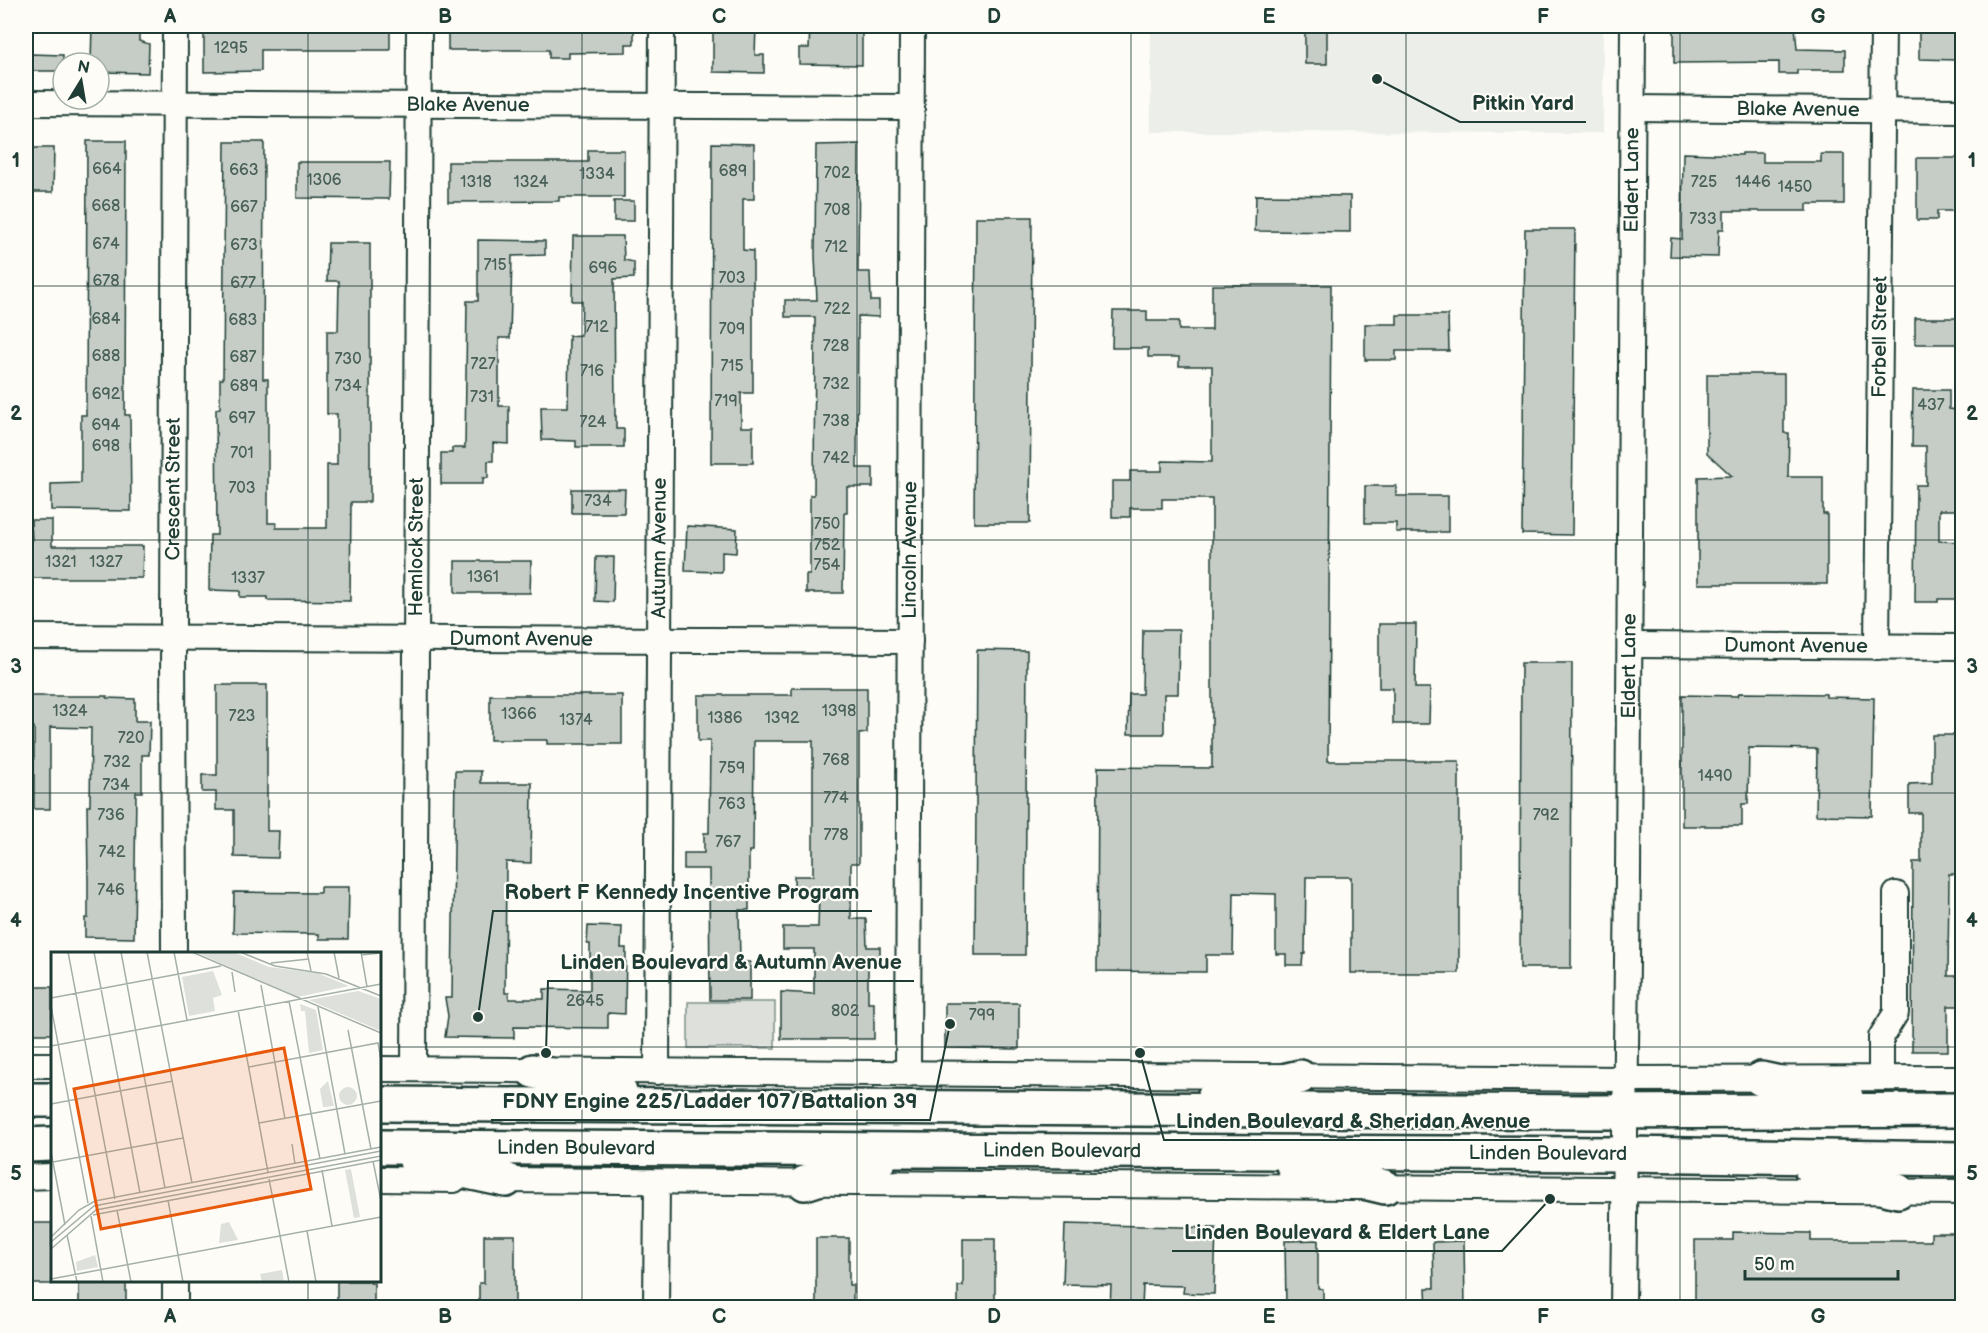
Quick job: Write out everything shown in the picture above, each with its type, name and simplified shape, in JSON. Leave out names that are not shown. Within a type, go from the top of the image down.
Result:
[{"type":"highway","points":[[533,1071],[675,1106]]},
{"type":"highway","points":[[1162,1109],[1300,1077]]},
{"type":"highway","points":[[1761,1079],[1904,1110]]},
{"type":"highway","points":[[26,1100],[51,1100]]},
{"type":"highway","points":[[381,1104],[1625,1112],[1962,1110]]},
{"type":"highway","points":[[26,1145],[51,1144]]},
{"type":"highway","name":"Linden Boulevard","points":[[381,1147],[1624,1154],[1962,1159]]},
{"type":"highway","points":[[805,1183],[909,1150]]},
{"type":"highway","points":[[1235,1152],[1385,1187]]},
{"type":"highway","points":[[381,1154],[506,1180]]},
{"type":"highway","points":[[1755,1156],[1898,1191]]},
{"type":"street","name":"Crescent Street","points":[[174,952],[175,26]]},
{"type":"street","name":"Hemlock Street","points":[[414,1069],[419,26]]},
{"type":"street","name":"Autumn Avenue","points":[[657,1072],[662,26]]},
{"type":"street","name":"Lincoln Avenue","points":[[908,1074],[912,26]]},
{"type":"street","name":"Eldert Lane","points":[[1623,1308],[1630,645],[1633,26]]},
{"type":"street","name":"Forbell Street","points":[[1877,647],[1883,26]]},
{"type":"street","name":"Blake Avenue","points":[[26,103],[912,107]]},
{"type":"street","name":"Blake Avenue","points":[[1633,108],[1962,111]]},
{"type":"street","name":"Dumont Avenue","points":[[26,637],[909,641]]},
{"type":"street","name":"Dumont Avenue","points":[[1630,645],[1962,647]]},
{"type":"street","points":[[1881,1078],[1881,1037],[1896,1013],[1896,894]]},
{"type":"street","points":[[26,1065],[51,1065]]},
{"type":"street","points":[[381,1069],[1625,1079],[1962,1078]]},
{"type":"street","points":[[26,1177],[51,1176]]},
{"type":"street","name":"Linden Boulevard","points":[[381,1179],[1962,1192]]},
{"type":"street","points":[[656,1308],[657,1182]]},
{"type":"street","points":[[175,1282],[175,1308]]},
{"type":"shaded area","points":[[1151,26],[1603,26],[1603,133],[1151,132]]},
{"type":"shaded area","points":[[688,1002],[775,1002],[775,1048],[688,1048]]},
{"type":"building","points":[[92,26],[139,26],[139,41],[149,44],[148,73],[111,72],[111,51],[91,51]]},
{"type":"building","points":[[204,26],[390,26],[390,50],[261,50],[261,71],[204,72]]},
{"type":"building","points":[[448,26],[634,26],[634,44],[626,44],[626,52],[568,53],[568,58],[549,58],[549,50],[448,50]]},
{"type":"building","points":[[713,26],[756,26],[755,55],[764,55],[764,73],[713,72]]},
{"type":"building","points":[[810,26],[862,26],[862,65],[799,64],[799,48],[809,48]]},
{"type":"building","points":[[1305,26],[1327,26],[1327,64],[1305,64]]},
{"type":"building","points":[[1674,26],[1795,26],[1797,49],[1845,50],[1845,70],[1797,70],[1797,74],[1779,74],[1779,62],[1674,63]]},
{"type":"building","points":[[1919,26],[1958,26],[1957,60],[1919,59]]},
{"type":"building","points":[[30,54],[51,55],[51,71],[30,71]]},
{"type":"building","points":[[87,141],[126,141],[125,415],[130,415],[131,511],[51,510],[51,484],[81,483],[81,415],[86,415]]},
{"type":"building","points":[[225,142],[264,142],[263,379],[268,379],[268,523],[276,523],[276,528],[327,528],[327,465],[337,465],[337,414],[327,414],[327,331],[338,331],[339,281],[327,281],[328,243],[370,243],[370,502],[351,502],[350,601],[267,600],[267,597],[240,597],[240,591],[209,590],[210,535],[217,535],[216,409],[220,408],[220,379],[223,379]]},
{"type":"building","points":[[712,143],[754,144],[754,199],[743,199],[743,250],[753,251],[753,393],[741,393],[741,427],[753,427],[753,463],[711,463]]},
{"type":"building","points":[[859,144],[858,272],[870,272],[871,301],[879,301],[879,317],[858,316],[857,468],[873,468],[873,487],[847,487],[847,513],[844,513],[843,593],[806,593],[806,575],[810,575],[810,495],[814,495],[815,317],[785,317],[785,300],[817,300],[816,145]]},
{"type":"building","points":[[26,148],[54,148],[53,192],[26,192]]},
{"type":"building","points":[[588,150],[624,150],[624,197],[559,197],[559,201],[448,202],[448,162],[588,162]]},
{"type":"building","points":[[1683,153],[1742,155],[1742,153],[1763,153],[1763,162],[1821,162],[1821,154],[1844,154],[1844,204],[1807,204],[1807,211],[1724,211],[1724,229],[1719,229],[1718,257],[1670,256],[1671,238],[1682,239]]},
{"type":"building","points":[[1917,158],[1961,158],[1961,211],[1937,211],[1937,220],[1917,220]]},
{"type":"building","points":[[297,162],[390,162],[389,199],[297,198]]},
{"type":"building","points":[[1256,195],[1350,196],[1350,232],[1255,231]]},
{"type":"building","points":[[614,201],[634,201],[634,221],[614,221]]},
{"type":"building","points":[[976,217],[1032,217],[1030,523],[974,523]]},
{"type":"building","points":[[1525,229],[1575,229],[1572,535],[1522,534]]},
{"type":"building","points":[[573,236],[623,236],[624,260],[634,262],[634,278],[614,279],[615,416],[616,429],[624,429],[624,447],[576,447],[576,441],[542,440],[541,407],[568,407],[569,336],[581,335],[582,301],[572,301]]},
{"type":"building","points":[[478,240],[545,241],[545,255],[512,256],[510,338],[499,338],[499,406],[509,406],[509,444],[493,443],[493,461],[488,461],[488,478],[483,478],[483,484],[441,484],[441,453],[452,453],[452,448],[465,448],[467,301],[478,301]]},
{"type":"building","points":[[1212,285],[1331,285],[1328,761],[1459,761],[1459,973],[1351,973],[1351,877],[1306,877],[1305,954],[1303,954],[1302,965],[1286,965],[1286,954],[1276,954],[1276,894],[1234,893],[1233,955],[1206,955],[1206,972],[1097,971],[1098,767],[1212,768],[1212,499],[1162,499],[1162,508],[1130,508],[1130,517],[1112,517],[1112,481],[1130,481],[1130,471],[1162,471],[1162,461],[1212,462],[1212,366],[1179,366],[1179,357],[1148,357],[1148,348],[1112,348],[1113,311],[1147,311],[1147,321],[1179,321],[1179,330],[1212,330]]},
{"type":"building","points":[[1397,315],[1448,315],[1449,351],[1396,351],[1396,360],[1365,360],[1365,324],[1397,324]]},
{"type":"building","points":[[1915,318],[1962,318],[1962,344],[1915,344]]},
{"type":"building","points":[[1707,374],[1784,374],[1784,433],[1789,433],[1788,477],[1823,477],[1823,514],[1827,514],[1827,584],[1698,584],[1698,477],[1732,476],[1707,453]]},
{"type":"building","points":[[1913,390],[1949,390],[1949,409],[1957,410],[1957,447],[1962,447],[1962,510],[1939,510],[1939,541],[1962,542],[1962,599],[1915,602],[1916,485],[1926,485],[1926,446],[1912,446]]},
{"type":"building","points":[[1365,486],[1396,486],[1396,496],[1448,496],[1448,532],[1396,532],[1396,523],[1365,523]]},
{"type":"building","points":[[572,489],[625,489],[624,513],[572,513]]},
{"type":"building","points":[[31,520],[52,520],[52,546],[143,546],[142,578],[26,578],[26,541],[32,541]]},
{"type":"building","points":[[687,526],[737,529],[736,553],[722,552],[722,572],[685,571]]},
{"type":"building","points":[[596,557],[614,557],[613,602],[595,601]]},
{"type":"building","points":[[455,561],[531,561],[530,593],[455,593]]},
{"type":"building","points":[[1379,624],[1416,624],[1415,688],[1430,688],[1429,724],[1393,724],[1393,688],[1379,688]]},
{"type":"building","points":[[1143,630],[1179,630],[1178,694],[1164,694],[1164,734],[1128,734],[1129,694],[1142,694]]},
{"type":"building","points":[[977,650],[1027,651],[1025,955],[975,955]]},
{"type":"building","points":[[1521,663],[1572,663],[1571,968],[1520,968]]},
{"type":"building","points":[[217,685],[267,685],[267,831],[279,831],[278,858],[234,857],[234,810],[216,810],[216,792],[202,792],[202,775],[217,775]]},
{"type":"building","points":[[792,688],[867,688],[867,733],[859,734],[859,863],[851,863],[851,919],[866,919],[867,947],[880,947],[880,964],[868,964],[868,1003],[874,1003],[874,1039],[781,1039],[781,992],[814,994],[814,949],[783,949],[783,927],[818,927],[819,894],[794,894],[794,876],[813,876],[813,741],[754,741],[753,851],[749,851],[749,910],[739,910],[740,962],[750,962],[750,1000],[710,1000],[709,869],[684,869],[684,853],[704,853],[704,833],[709,833],[710,741],[698,741],[698,695],[792,695]]},
{"type":"building","points":[[1739,693],[1826,694],[1826,697],[1874,698],[1872,816],[1816,815],[1817,749],[1749,748],[1748,804],[1742,804],[1742,826],[1682,826],[1682,695],[1738,696]]},
{"type":"building","points":[[490,695],[622,695],[622,744],[547,744],[547,740],[490,740]]},
{"type":"building","points":[[26,696],[107,696],[107,698],[135,699],[135,721],[150,721],[149,755],[142,755],[142,792],[136,792],[134,938],[85,937],[85,918],[88,918],[87,806],[90,806],[91,728],[50,727],[50,809],[34,809],[34,727],[26,727]]},
{"type":"building","points":[[1932,735],[1962,735],[1962,874],[1949,874],[1948,976],[1962,976],[1962,1006],[1948,1006],[1948,1051],[1912,1051],[1913,862],[1921,862],[1921,813],[1909,813],[1909,784],[1932,783]]},
{"type":"building","points":[[455,771],[481,771],[481,783],[532,783],[531,863],[506,862],[505,993],[509,993],[509,999],[544,999],[544,989],[590,990],[588,926],[622,927],[621,948],[626,948],[625,1014],[608,1013],[608,1028],[514,1027],[514,1038],[445,1037],[448,1016],[445,998],[452,998]]},
{"type":"building","points":[[320,887],[349,887],[348,939],[319,939],[319,934],[233,933],[234,892],[320,893]]},
{"type":"building","points":[[30,987],[51,987],[51,1034],[29,1034]]},
{"type":"building","points":[[945,1003],[1019,1003],[1019,1049],[945,1048]]},
{"type":"building","points":[[26,1223],[51,1223],[52,1284],[26,1284]]},
{"type":"building","points":[[1065,1224],[1216,1228],[1214,1294],[1183,1293],[1184,1286],[1143,1285],[1142,1308],[1110,1308],[1111,1285],[1063,1284]]},
{"type":"building","points":[[1733,1232],[1811,1233],[1811,1241],[1931,1241],[1931,1233],[1962,1233],[1962,1308],[1695,1308],[1695,1240],[1733,1240]]},
{"type":"building","points":[[484,1235],[515,1235],[515,1308],[479,1308],[479,1283],[484,1283]]},
{"type":"building","points":[[816,1238],[849,1238],[849,1285],[853,1285],[853,1308],[816,1308]]},
{"type":"building","points":[[963,1239],[995,1239],[995,1308],[958,1308],[958,1286],[963,1286]]},
{"type":"building","points":[[1318,1240],[1318,1288],[1323,1289],[1323,1308],[1286,1308],[1285,1241]]},
{"type":"building","points":[[1464,1241],[1465,1308],[1427,1308],[1426,1288],[1434,1288],[1433,1242]]},
{"type":"building","points":[[79,1282],[126,1282],[126,1308],[79,1308]]},
{"type":"building","points":[[337,1282],[374,1283],[374,1308],[337,1308]]},
{"type":"place","name":"Pitkin Yard","points":[[1377,79]]},
{"type":"place","name":"Robert F Kennedy Incentive Program","points":[[478,1017]]},
{"type":"place","name":"FDNY Engine 225/Ladder 107/Battalion 39","points":[[950,1024]]},
{"type":"place","name":"Linden Boulevard & Autumn Avenue","points":[[546,1053]]},
{"type":"place","name":"Linden Boulevard & Sheridan Avenue","points":[[1140,1053]]},
{"type":"place","name":"Linden Boulevard & Eldert Lane","points":[[1550,1199]]}]
